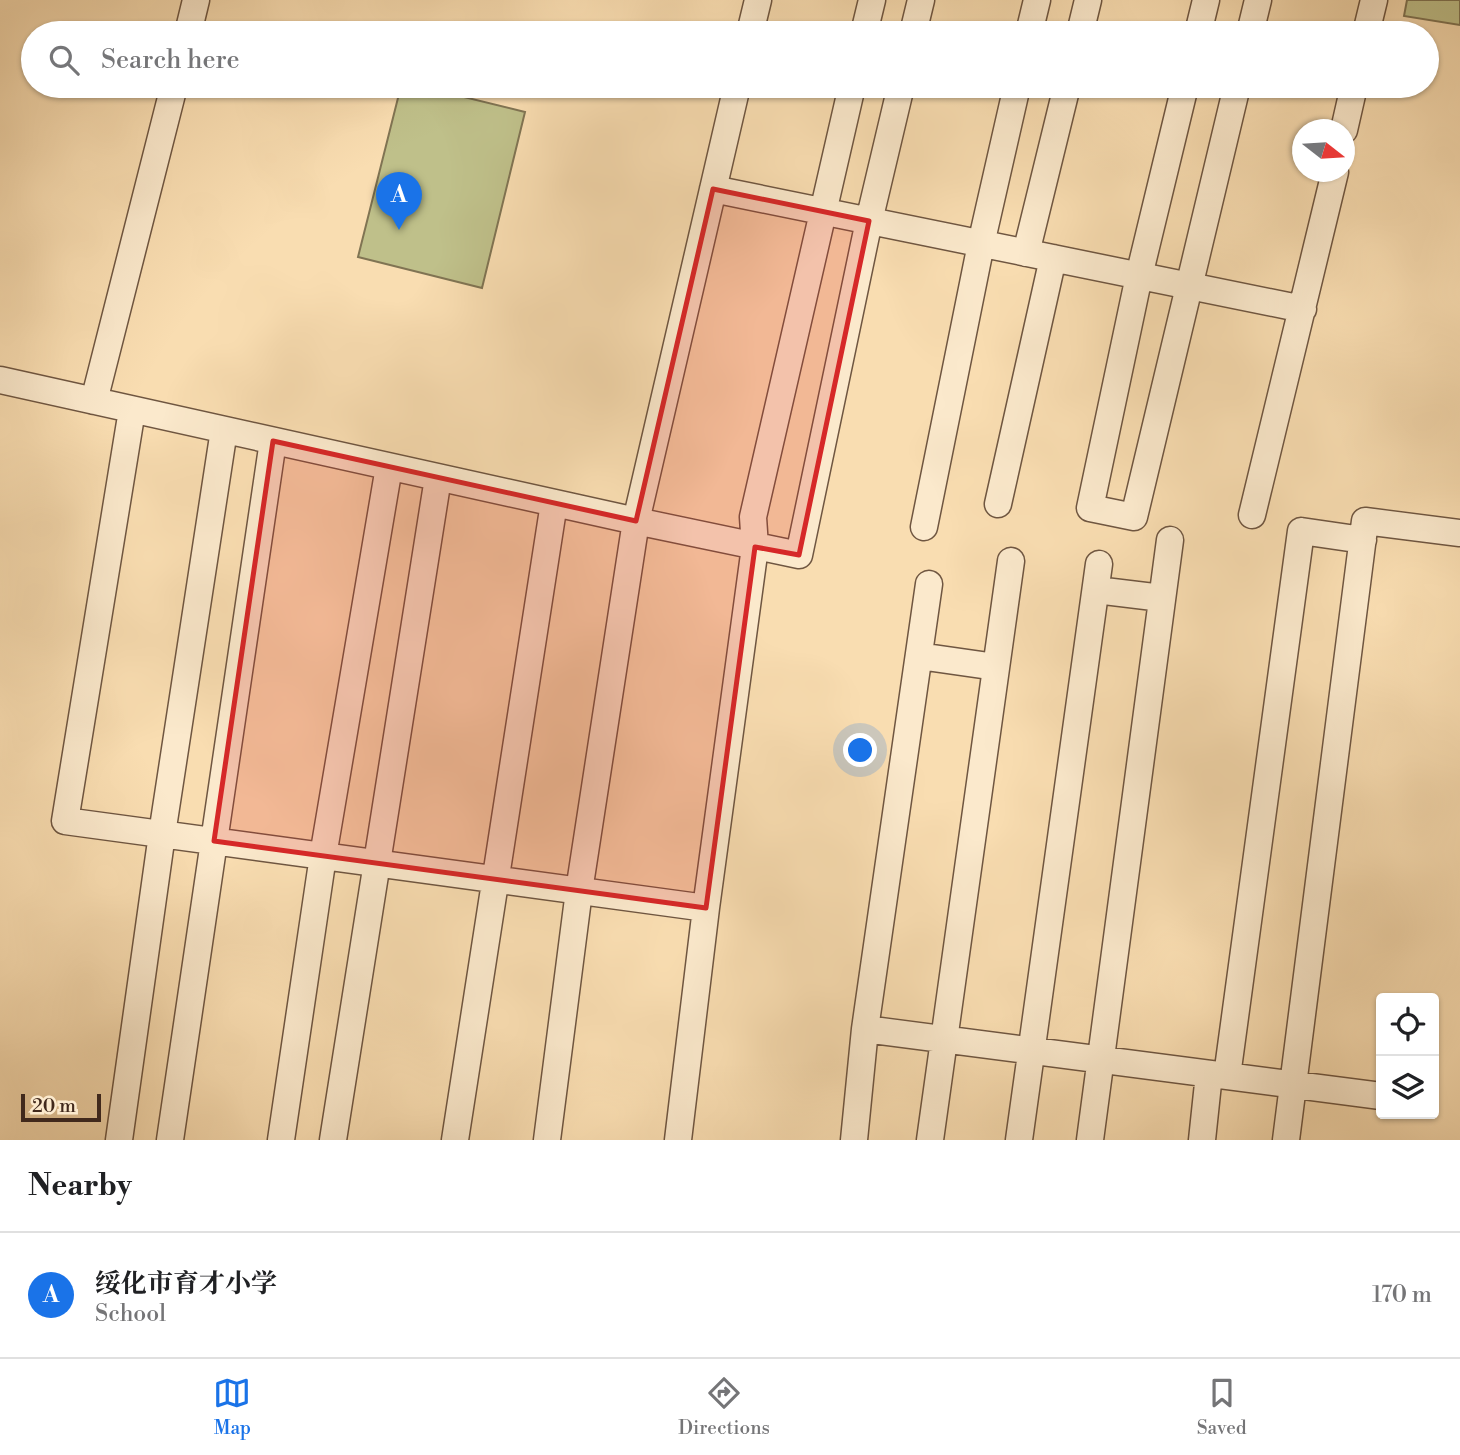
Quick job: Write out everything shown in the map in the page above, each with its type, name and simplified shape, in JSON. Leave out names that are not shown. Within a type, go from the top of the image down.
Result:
[{"type":"street","points":[[191,21],[196,0]]},
{"type":"street","points":[[753,21],[758,0]]},
{"type":"street","points":[[867,21],[872,0]]},
{"type":"street","points":[[916,21],[921,0]]},
{"type":"street","points":[[1032,21],[1037,0]]},
{"type":"street","points":[[1083,21],[1088,0]]},
{"type":"street","points":[[1201,21],[1206,0]]},
{"type":"street","points":[[1253,21],[1258,0]]},
{"type":"street","points":[[1369,21],[1374,0]]},
{"type":"street","points":[[94,401],[171,98]]},
{"type":"street","points":[[547,1140],[579,891],[636,522],[734,98]]},
{"type":"street","points":[[678,1140],[706,908],[755,547],[753,517],[849,98]]},
{"type":"street","points":[[0,380],[636,522],[799,555],[869,221],[898,98]]},
{"type":"street","points":[[923,527],[981,244],[1014,98]]},
{"type":"street","points":[[1026,253],[1064,98]]},
{"type":"street","points":[[1182,98],[1139,276],[1090,508],[1134,517],[1234,98]]},
{"type":"street","points":[[1346,119],[1351,98]]},
{"type":"street","points":[[1252,515],[1333,182]]},
{"type":"street","points":[[713,190],[1303,309]]},
{"type":"street","points":[[998,503],[1053,258]]},
{"type":"street","points":[[132,410],[65,821],[706,908]]},
{"type":"street","points":[[118,1140],[224,430]]},
{"type":"street","points":[[170,1140],[273,441]]},
{"type":"street","points":[[281,1140],[323,856],[389,467]]},
{"type":"street","points":[[334,1140],[438,478]]},
{"type":"street","points":[[455,1140],[554,503]]},
{"type":"street","points":[[1286,1140],[1365,521],[1460,533]]},
{"type":"street","points":[[1202,1140],[1218,1075],[1301,531],[1363,540]]},
{"type":"street","points":[[1090,1140],[1170,540]]},
{"type":"street","points":[[930,1140],[1011,561]]},
{"type":"street","points":[[1019,1140],[1097,577],[1162,598]]},
{"type":"street","points":[[853,1140],[865,1029],[929,584]]},
{"type":"street","points":[[919,656],[996,667]]},
{"type":"street","points":[[865,1029],[1376,1095]]},
{"type":"highlighted area","points":[[713,189],[869,221],[799,555],[755,547],[706,908],[214,841],[273,441],[636,521]]},
{"type":"green space","points":[[1407,0],[1460,0],[1460,25],[1404,16]]},
{"type":"green space","points":[[398,98],[468,98],[525,112],[482,288],[358,257]]},
{"type":"place","name":"绥化市育才小学","points":[[399,230]]}]
